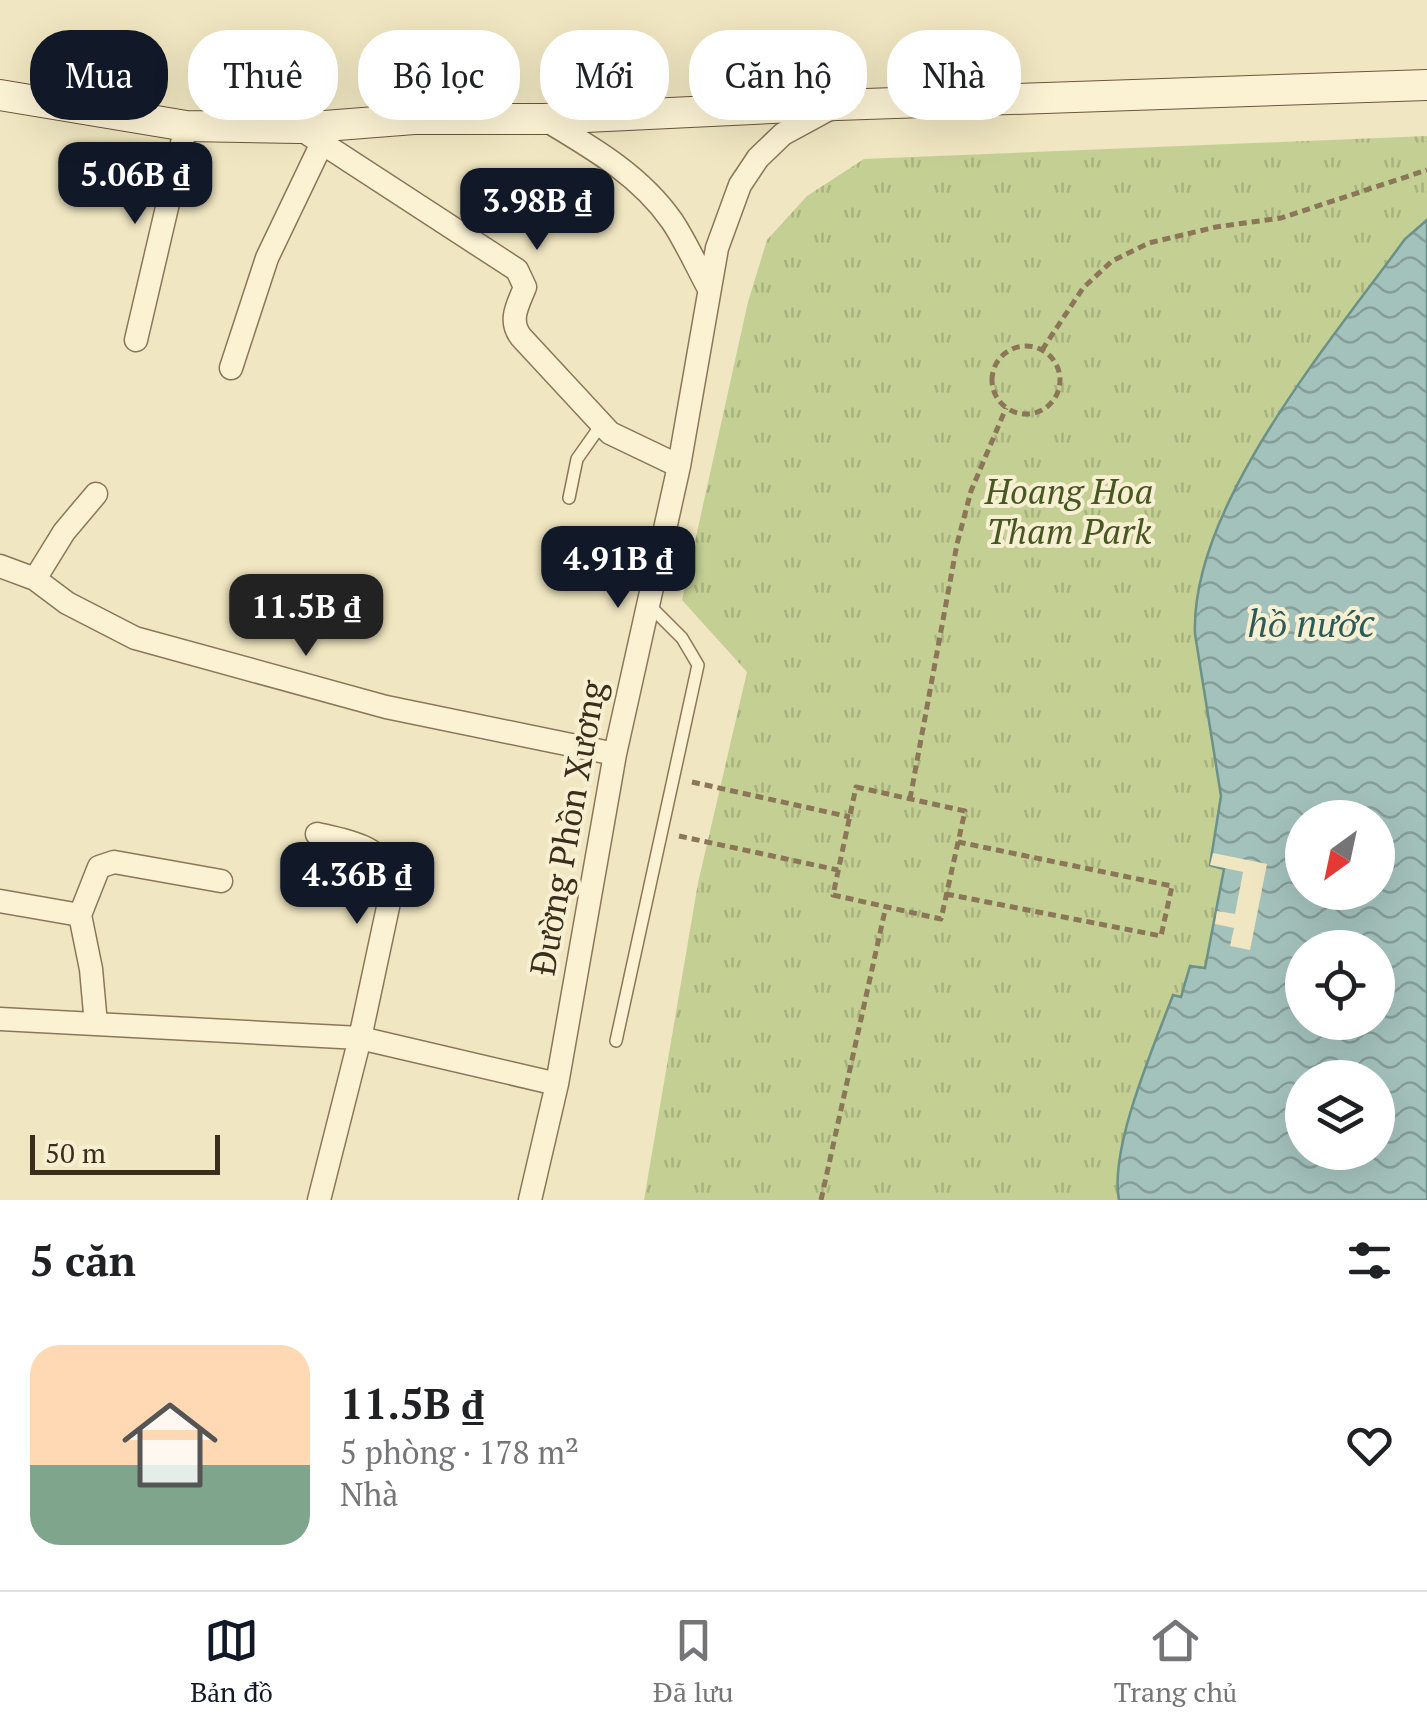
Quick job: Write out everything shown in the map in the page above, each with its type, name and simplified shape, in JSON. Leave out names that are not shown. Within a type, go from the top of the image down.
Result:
[{"type":"street","points":[[867,104],[1427,85]]},
{"type":"street","points":[[0,95],[186,126],[310,135],[414,119],[540,119]]},
{"type":"street","points":[[546,120],[602,154],[655,200],[673,222],[709,290]]},
{"type":"street","name":"Đường Phồn Xương","points":[[530,1200],[558,1084],[615,754],[679,466],[718,248],[740,185],[758,158],[783,134],[809,120]]},
{"type":"street","points":[[136,340],[186,126]]},
{"type":"street","points":[[231,368],[310,135]]},
{"type":"street","points":[[310,135],[517,270],[525,287],[514,328],[601,425],[628,443],[679,466]]},
{"type":"street","points":[[35,579],[64,532],[96,494]]},
{"type":"street","points":[[0,566],[35,579],[67,603],[136,638],[184,653],[386,707],[615,754]]},
{"type":"street","points":[[317,834],[354,842],[374,852],[389,867],[394,880],[360,1038],[318,1200]]},
{"type":"street","points":[[96,1024],[91,969],[80,915],[99,867],[114,862],[221,881]]},
{"type":"street","points":[[0,901],[80,915]]},
{"type":"street","points":[[0,1019],[360,1038],[558,1084]]},
{"type":"lane","points":[[569,498],[576,459],[601,425]]},
{"type":"lane","points":[[616,1041],[698,664],[682,638],[646,603]]},
{"type":"path","points":[[1042,350],[1083,288],[1112,260],[1148,244],[1216,227],[1281,218],[1427,170]]},
{"type":"path","points":[[1020,346],[1042,350],[1058,366],[1061,377],[1056,399],[1028,415],[1006,408],[993,390],[994,367],[1001,357],[1020,346]]},
{"type":"path","points":[[910,799],[966,508],[1006,408]]},
{"type":"path","points":[[673,778],[850,817]]},
{"type":"path","points":[[856,787],[965,811],[941,919],[832,895],[850,817],[856,787]]},
{"type":"path","points":[[662,832],[838,870]]},
{"type":"path","points":[[946,894],[1161,936],[1172,886],[958,842]]},
{"type":"path","points":[[821,1200],[886,906]]},
{"type":"green space","name":"Hoang Hoa Tham Park","points":[[1427,136],[1427,1200],[644,1200],[698,883],[747,672],[682,600],[748,302],[767,240],[807,196],[864,159]]},
{"type":"water","name":"hồ nước","points":[[1427,220],[1427,1200],[1119,1200],[1121,1153],[1135,1097],[1173,995],[1181,997],[1190,966],[1205,968],[1224,869],[1210,865],[1221,796],[1195,634],[1200,584],[1215,532],[1240,479],[1305,375],[1405,239]]},
{"type":"pier","points":[[1213,853],[1267,864],[1250,950],[1230,946],[1234,928],[1215,924],[1217,911],[1235,914],[1243,872],[1210,865]]}]
